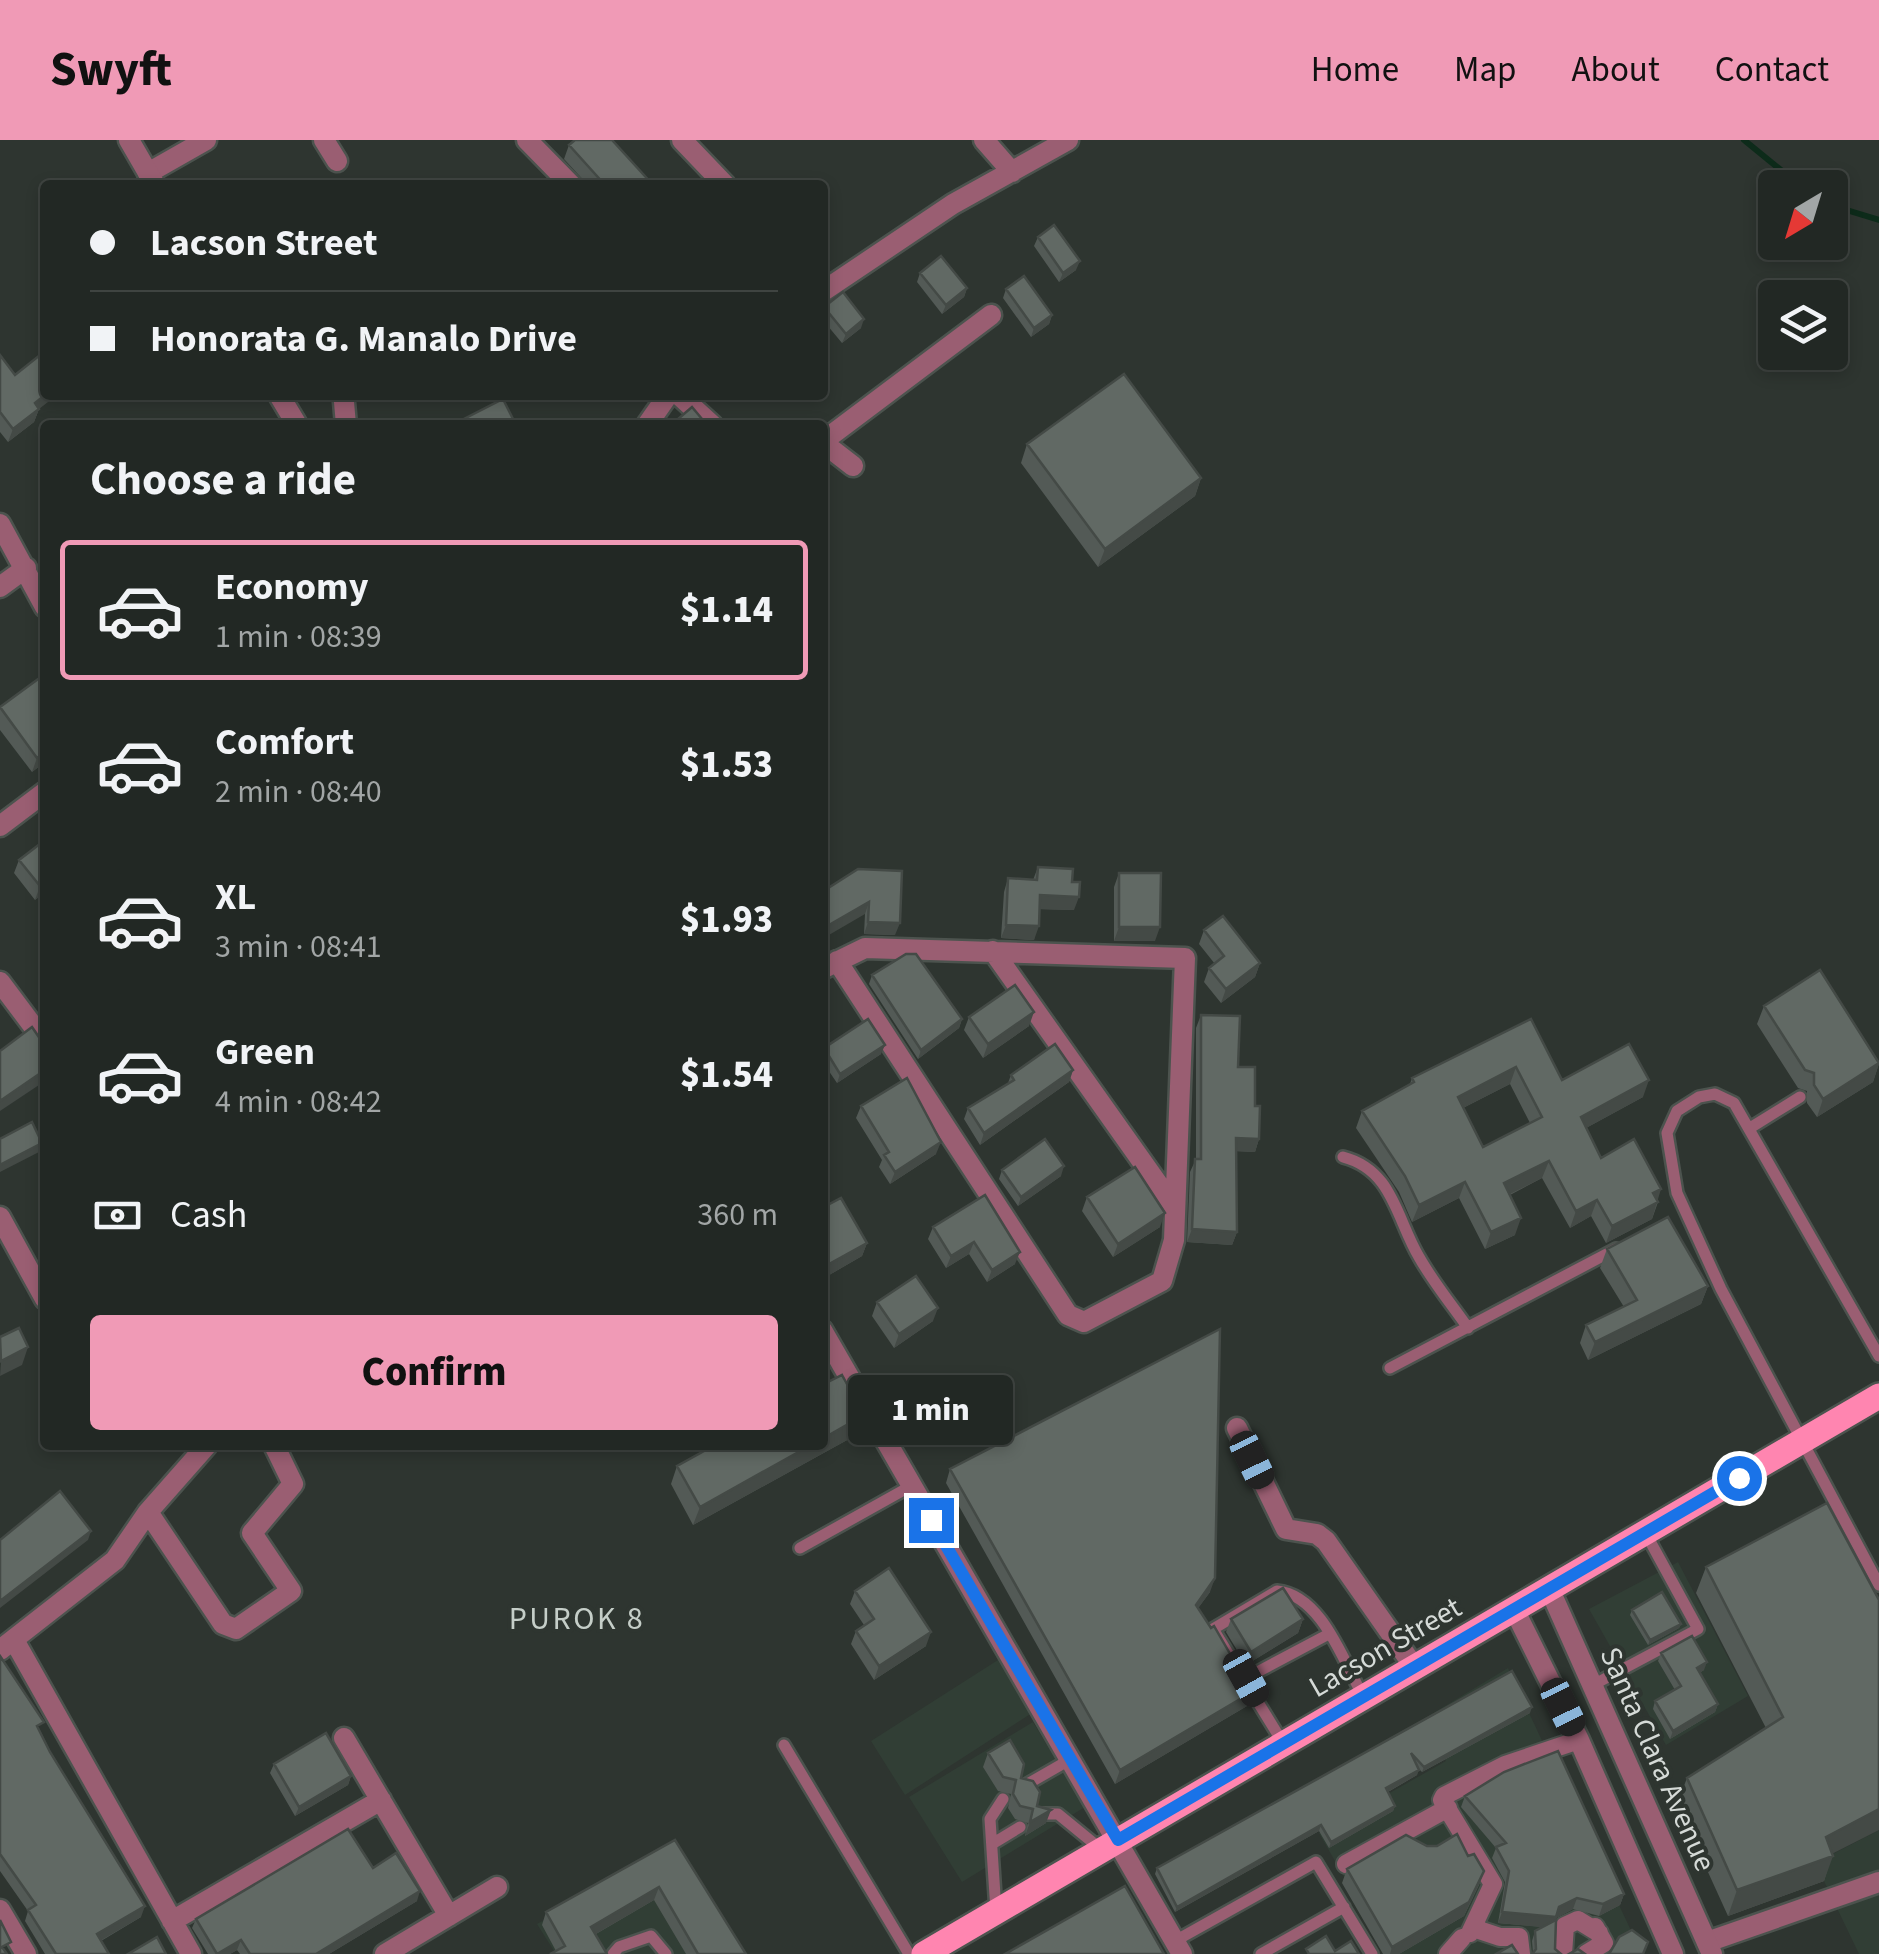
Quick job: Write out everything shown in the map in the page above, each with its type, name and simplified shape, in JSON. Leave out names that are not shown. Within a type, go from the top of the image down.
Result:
[{"type":"main road","name":"Lacson Street","points":[[924,1954],[1879,1396]]},
{"type":"street","points":[[129,140],[151,179],[206,140]]},
{"type":"street","points":[[324,140],[337,161]]},
{"type":"street","points":[[526,140],[557,180]]},
{"type":"street","points":[[682,140],[720,180]]},
{"type":"street","points":[[984,140],[1012,172]]},
{"type":"street","points":[[828,287],[922,224],[1068,140]]},
{"type":"street","points":[[828,437],[991,315]]},
{"type":"street","points":[[684,400],[706,420]]},
{"type":"street","points":[[344,402],[346,420]]},
{"type":"street","points":[[828,447],[853,466]]},
{"type":"street","points":[[0,524],[40,597]]},
{"type":"street","points":[[0,588],[26,568]]},
{"type":"street","points":[[0,826],[40,797]]},
{"type":"street","points":[[865,948],[1185,958],[1172,1258],[1162,1282],[1084,1322],[1072,1319],[830,965],[865,948]]},
{"type":"street","points":[[993,951],[1174,1208]]},
{"type":"street","points":[[0,982],[40,1035]]},
{"type":"street","points":[[0,1216],[40,1291]]},
{"type":"street","points":[[828,1341],[1070,1759],[1110,1845],[1178,1948]]},
{"type":"street","points":[[1236,1428],[1286,1529],[1317,1534],[1326,1540],[1414,1668]]},
{"type":"street","points":[[191,1954],[7,1645],[109,1566],[148,1512],[202,1450]]},
{"type":"street","points":[[148,1512],[223,1624],[236,1629],[290,1594],[252,1533],[293,1484],[276,1450]]},
{"type":"street","name":"Santa Clara Avenue","points":[[1549,1588],[1703,1950]]},
{"type":"street","points":[[1514,1609],[1579,1740],[1673,1954]]},
{"type":"street","points":[[344,1738],[448,1916]]},
{"type":"street","points":[[1448,1954],[1469,1933],[1493,1884],[1444,1796],[1465,1782],[1579,1740]]},
{"type":"street","points":[[172,1921],[381,1800]]},
{"type":"street","points":[[1346,1864],[1448,1808]]},
{"type":"street","points":[[1703,1950],[1879,1882]]},
{"type":"street","points":[[385,1954],[497,1887]]},
{"type":"street","points":[[0,1910],[26,1954]]},
{"type":"street","points":[[1563,1954],[1565,1926],[1578,1920],[1595,1926],[1604,1942],[1586,1954]]},
{"type":"street","points":[[1469,1933],[1519,1937],[1520,1954]]},
{"type":"lane","points":[[1879,1356],[1734,1103],[1724,1096],[1699,1096],[1677,1111],[1667,1133],[1669,1164],[1684,1212],[1800,1442],[1879,1585]]},
{"type":"lane","points":[[1750,1128],[1800,1097]]},
{"type":"lane","points":[[1342,1158],[1362,1162],[1378,1176],[1419,1257],[1468,1328]]},
{"type":"lane","points":[[1668,1221],[1684,1212]]},
{"type":"lane","points":[[1390,1368],[1634,1238]]},
{"type":"lane","points":[[800,1548],[911,1486]]},
{"type":"lane","points":[[1820,1516],[1837,1508]]},
{"type":"lane","points":[[1593,1685],[1698,1629],[1645,1532]]},
{"type":"lane","points":[[1283,1743],[1214,1626],[1277,1591],[1304,1600],[1364,1698]]},
{"type":"lane","points":[[1246,1678],[1328,1635]]},
{"type":"lane","points":[[784,1745],[910,1954]]},
{"type":"lane","points":[[1024,1786],[1070,1759]]},
{"type":"lane","points":[[996,1912],[990,1819],[1003,1799]]},
{"type":"lane","points":[[1040,1814],[1058,1814],[1110,1845]]},
{"type":"lane","points":[[992,1844],[1020,1827]]},
{"type":"lane","points":[[1178,1948],[1316,1862],[1372,1954]]},
{"type":"lane","points":[[1261,1954],[1344,1907]]},
{"type":"lane","points":[[613,1954],[619,1946],[651,1936],[666,1954]]},
{"type":"shaded area","points":[[1678,1562],[1748,1696],[1666,1745],[1589,1609]]},
{"type":"shaded area","points":[[998,1660],[1032,1713],[905,1795],[871,1741]]},
{"type":"shaded area","points":[[1508,1668],[1642,1954],[1388,1954],[1319,1833],[1446,1761],[1422,1720]]},
{"type":"shaded area","points":[[1033,1722],[1085,1807],[962,1882],[909,1797]]},
{"type":"shaded area","points":[[1879,1830],[1879,1954],[1859,1954],[1824,1881],[1827,1857]]},
{"type":"shaded area","points":[[672,1848],[736,1954],[556,1954],[537,1924]]},
{"type":"building","points":[[575,140],[612,140],[648,180],[600,180],[569,145]]},
{"type":"building","points":[[1054,225],[1080,261],[1063,273],[1038,237]]},
{"type":"building","points":[[941,256],[967,288],[946,305],[920,273]]},
{"type":"building","points":[[1024,276],[1052,315],[1034,328],[1006,289]]},
{"type":"building","points":[[843,292],[864,319],[846,334],[828,312],[828,304]]},
{"type":"building","points":[[0,355],[15,375],[40,355],[40,399],[35,403],[39,409],[13,429],[0,412]]},
{"type":"building","points":[[1124,374],[1201,478],[1105,549],[1027,444]]},
{"type":"building","points":[[504,400],[514,420],[462,420]]},
{"type":"building","points":[[692,407],[703,420],[677,420]]},
{"type":"building","points":[[40,678],[40,756],[37,758],[0,707]]},
{"type":"building","points":[[40,844],[40,886],[19,860]]},
{"type":"building","points":[[1038,867],[1073,869],[1072,882],[1080,882],[1079,897],[1040,895],[1039,926],[1006,925],[1008,878],[1037,880]]},
{"type":"building","points":[[858,869],[902,871],[900,923],[868,922],[869,902],[828,926],[828,888]]},
{"type":"building","points":[[1119,873],[1161,873],[1160,927],[1119,927]]},
{"type":"building","points":[[1223,916],[1260,963],[1226,989],[1209,968],[1224,956],[1204,930]]},
{"type":"building","points":[[906,954],[916,954],[962,1019],[921,1050],[872,975]]},
{"type":"building","points":[[1820,970],[1879,1063],[1823,1099],[1814,1085],[1814,1073],[1805,1070],[1764,1006]]},
{"type":"building","points":[[1015,985],[1034,1012],[988,1044],[969,1017]]},
{"type":"building","points":[[1201,1015],[1240,1016],[1238,1067],[1255,1067],[1259,1139],[1236,1138],[1237,1232],[1192,1229],[1195,1159],[1201,1159]]},
{"type":"building","points":[[868,1019],[885,1045],[840,1074],[828,1054],[828,1045]]},
{"type":"building","points":[[1531,1019],[1562,1080],[1629,1044],[1649,1080],[1581,1117],[1601,1158],[1634,1139],[1661,1189],[1653,1193],[1658,1202],[1612,1226],[1597,1200],[1576,1211],[1549,1161],[1504,1183],[1521,1218],[1491,1232],[1465,1182],[1419,1205],[1405,1176],[1362,1111],[1414,1082],[1412,1078]],"holes":[[[1516,1067],[1542,1117],[1483,1147],[1458,1097]]]},
{"type":"building","points":[[32,1027],[40,1039],[40,1073],[0,1101],[0,1051]]},
{"type":"building","points":[[1055,1044],[1073,1070],[984,1133],[968,1108],[1014,1080],[1011,1075]]},
{"type":"building","points":[[907,1078],[941,1142],[895,1172],[884,1155],[889,1152],[861,1106]]},
{"type":"building","points":[[32,1122],[40,1144],[0,1165],[0,1139]]},
{"type":"building","points":[[1045,1139],[1064,1166],[1021,1197],[1002,1170]]},
{"type":"building","points":[[1135,1167],[1165,1213],[1118,1244],[1087,1197]]},
{"type":"building","points":[[985,1195],[1020,1252],[992,1270],[974,1242],[951,1256],[933,1227]]},
{"type":"building","points":[[841,1198],[867,1243],[829,1264],[828,1262],[828,1205]]},
{"type":"building","points":[[1668,1217],[1708,1286],[1595,1342],[1586,1325],[1637,1300],[1607,1249]]},
{"type":"building","points":[[916,1276],[938,1308],[899,1334],[877,1302]]},
{"type":"building","points":[[19,1328],[28,1347],[1,1361],[0,1337]]},
{"type":"building","points":[[1220,1329],[1215,1578],[1196,1605],[1211,1628],[1214,1626],[1252,1692],[1120,1770],[950,1469]]},
{"type":"building","points":[[842,1375],[864,1415],[828,1436],[828,1382]]},
{"type":"building","points":[[706,1450],[802,1450],[700,1507],[677,1466]]},
{"type":"building","points":[[60,1491],[91,1531],[0,1601],[0,1540]]},
{"type":"building","points":[[1827,1503],[1879,1600],[1879,1809],[1826,1837],[1833,1856],[1737,1890],[1687,1778],[1783,1717],[1706,1567]]},
{"type":"building","points":[[889,1568],[931,1632],[879,1666],[856,1631],[874,1619],[855,1591]]},
{"type":"building","points":[[1283,1588],[1303,1619],[1251,1652],[1231,1619]]},
{"type":"building","points":[[1662,1592],[1681,1624],[1650,1640],[1632,1610]]},
{"type":"building","points":[[1692,1636],[1707,1662],[1697,1668],[1718,1704],[1673,1731],[1655,1701],[1681,1686],[1661,1653]]},
{"type":"building","points":[[0,1656],[44,1722],[37,1726],[50,1752],[145,1906],[97,1934],[109,1954],[56,1954],[28,1910],[36,1905],[0,1854]]},
{"type":"building","points":[[1512,1671],[1532,1707],[1424,1767],[1411,1753],[1419,1770],[1386,1788],[1395,1806],[1331,1842],[1321,1825],[1177,1907],[1157,1868]]},
{"type":"building","points":[[326,1733],[351,1776],[299,1807],[274,1764]]},
{"type":"building","points":[[1010,1740],[1024,1764],[1021,1778],[1033,1781],[1040,1792],[1037,1806],[1051,1810],[1030,1822],[1033,1809],[1020,1806],[1013,1794],[1016,1780],[1003,1777],[988,1753]]},
{"type":"building","points":[[1558,1751],[1624,1894],[1603,1904],[1577,1898],[1559,1907],[1556,1917],[1502,1912],[1509,1871],[1496,1847],[1506,1843],[1465,1796],[1504,1772]]},
{"type":"building","points":[[348,1829],[373,1868],[396,1853],[420,1891],[316,1954],[250,1954],[241,1940],[217,1954],[196,1919]]},
{"type":"building","points":[[1457,1834],[1468,1856],[1474,1854],[1484,1871],[1469,1902],[1392,1947],[1347,1869],[1406,1835],[1427,1846],[1437,1846]]},
{"type":"building","points":[[675,1840],[746,1954],[698,1954],[659,1887],[591,1927],[607,1954],[550,1954],[565,1946],[546,1912]]},
{"type":"building","points":[[1125,1886],[1164,1954],[1005,1954]]},
{"type":"building","points":[[0,1920],[11,1942],[2,1947],[7,1954],[0,1954]]},
{"type":"building","points":[[1556,1920],[1555,1949],[1561,1954],[1532,1954],[1536,1949],[1535,1931]]},
{"type":"building","points":[[1632,1930],[1648,1942],[1643,1954],[1609,1954],[1619,1937]]},
{"type":"building","points":[[1326,1936],[1335,1951],[1351,1941],[1359,1954],[1309,1954],[1306,1949]]},
{"type":"building","points":[[157,1937],[166,1954],[128,1954]]},
{"type":"building","points":[[1512,1945],[1518,1954],[1496,1954]]},
{"type":"waterway","points":[[1744,140],[1781,170]]},
{"type":"waterway","points":[[1848,211],[1879,220]]},
{"type":"district","name":"PUROK 8","points":[[577,1618]]},
{"type":"route","points":[[931,1520],[1118,1840],[1739,1478]]}]
